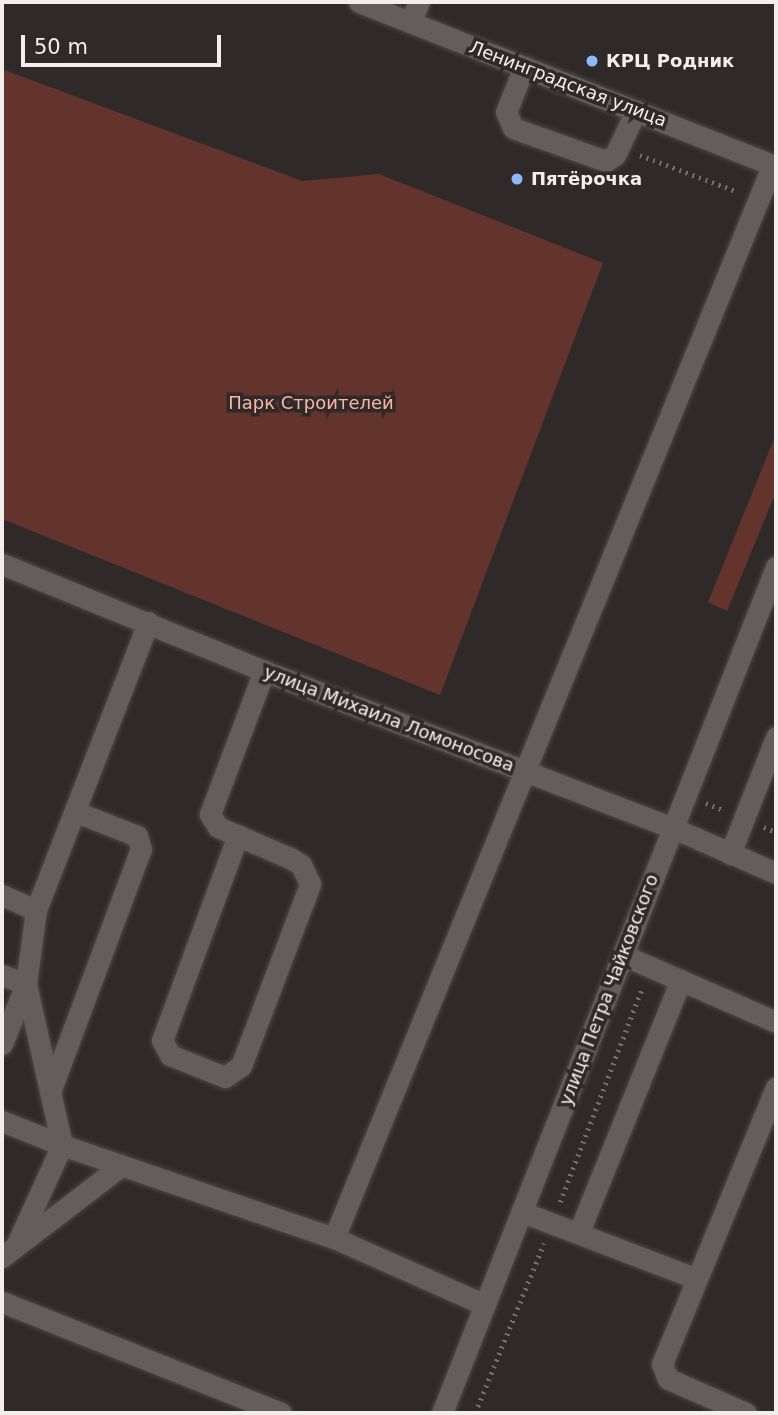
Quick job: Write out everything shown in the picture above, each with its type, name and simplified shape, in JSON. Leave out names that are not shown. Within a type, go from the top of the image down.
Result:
[{"type":"street","name":"Ленинградская улица","points":[[359,2],[774,165]]},
{"type":"street","points":[[410,22],[419,2]]},
{"type":"street","points":[[524,67],[506,112],[513,128],[606,161],[619,147],[636,111]]},
{"type":"street","points":[[334,1238],[774,165]]},
{"type":"street","name":"улица Михаила Ломоносова","points":[[2,564],[264,671],[673,828],[776,873]]},
{"type":"street","name":"улица Петра Чайковского","points":[[442,1413],[776,566]]},
{"type":"street","points":[[2,1044],[26,984],[36,910],[148,622]]},
{"type":"street","points":[[238,835],[162,1040],[170,1055],[225,1077],[241,1066],[310,884],[301,865],[238,835],[218,827],[210,814],[264,671]]},
{"type":"street","points":[[730,854],[776,737]]},
{"type":"street","points":[[50,1092],[141,849],[137,836],[76,812]]},
{"type":"street","points":[[2,895],[36,910]]},
{"type":"street","points":[[624,955],[680,982],[776,1022]]},
{"type":"street","points":[[2,975],[26,984]]},
{"type":"street","points":[[579,1232],[680,982]]},
{"type":"street","points":[[9,1251],[62,1145],[26,984]]},
{"type":"street","points":[[735,1411],[662,1373],[664,1357],[776,1087]]},
{"type":"street","points":[[2,1121],[62,1145],[334,1238],[485,1306]]},
{"type":"street","points":[[9,1251],[122,1165]]},
{"type":"street","points":[[522,1212],[697,1279]]},
{"type":"street","points":[[2,1301],[281,1413]]},
{"type":"path","points":[[619,147],[758,199]]},
{"type":"path","points":[[475,1413],[552,1223],[650,968]]},
{"type":"green space","name":"Парк Строителей","points":[[2,69],[302,181],[379,174],[603,263],[440,695],[2,519]]},
{"type":"green space","points":[[776,434],[776,492],[727,611],[708,602]]},
{"type":"place","name":"КРЦ Родник","points":[[592,61]]},
{"type":"place","name":"Пятёрочка","points":[[517,179]]}]
